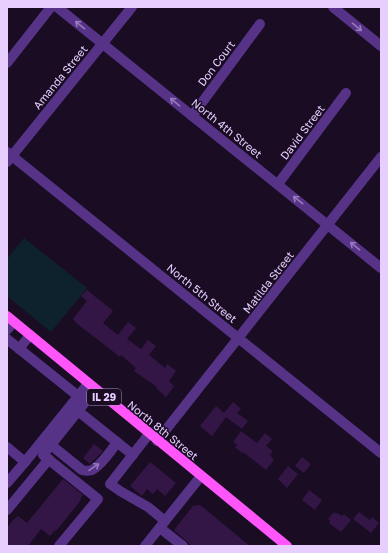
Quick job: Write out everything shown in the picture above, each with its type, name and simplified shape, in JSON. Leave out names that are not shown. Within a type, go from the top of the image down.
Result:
[{"type":"main road","name":"North 8th Street","points":[[10,319],[286,546]]},
{"type":"street","points":[[7,63],[51,7]]},
{"type":"street","name":"North 4th Street","points":[[57,7],[381,268]]},
{"type":"street","name":"Amanda Street","points":[[9,156],[132,7]]},
{"type":"street","points":[[333,7],[381,46]]},
{"type":"street","name":"Don Court","points":[[192,116],[260,24]]},
{"type":"street","name":"David Street","points":[[278,184],[346,93]]},
{"type":"street","name":"North 5th Street","points":[[9,156],[239,338],[381,453]]},
{"type":"street","name":"Matilda Street","points":[[157,440],[381,157]]},
{"type":"street","points":[[7,330],[10,319]]},
{"type":"street","points":[[21,350],[30,335]]},
{"type":"street","points":[[7,339],[78,396]]},
{"type":"street","points":[[7,483],[78,396],[91,387]]},
{"type":"street","points":[[60,546],[98,499],[43,455],[78,411],[91,387]]},
{"type":"street","points":[[78,411],[133,455]]},
{"type":"street","points":[[149,434],[110,484],[120,492],[148,507],[183,546]]},
{"type":"street","points":[[51,445],[82,470],[86,471],[92,470],[97,466],[117,442]]},
{"type":"street","points":[[7,447],[25,462]]},
{"type":"street","points":[[7,510],[49,459]]},
{"type":"street","points":[[145,546],[201,476]]},
{"type":"shaded area","points":[[24,238],[87,288],[51,332],[7,296],[7,259]]},
{"type":"building","points":[[87,290],[113,311],[103,323],[118,335],[128,322],[136,328],[127,339],[141,349],[148,340],[156,346],[149,355],[165,368],[167,364],[176,371],[169,381],[174,386],[166,397],[156,388],[157,387],[134,371],[136,368],[121,355],[120,357],[75,322],[73,319],[87,301],[81,296]]},
{"type":"building","points":[[233,402],[241,409],[237,413],[248,421],[242,429],[226,417],[212,436],[200,426],[216,406],[224,413]]},
{"type":"building","points":[[241,431],[257,443],[265,433],[272,439],[266,446],[273,451],[270,455],[274,460],[266,470],[235,447],[237,445],[233,442]]},
{"type":"building","points":[[94,444],[103,451],[90,464],[83,458]]},
{"type":"building","points":[[302,457],[311,464],[304,473],[295,466]]},
{"type":"building","points":[[150,462],[176,483],[165,496],[157,489],[153,494],[147,489],[142,496],[130,486]]},
{"type":"building","points":[[288,466],[298,474],[287,488],[278,479]]},
{"type":"building","points":[[63,479],[83,495],[80,499],[81,500],[56,531],[55,530],[50,536],[41,529],[28,546],[7,546],[7,528],[13,520],[18,516],[27,523]]},
{"type":"building","points":[[309,490],[322,500],[315,510],[302,500]]},
{"type":"building","points":[[200,505],[250,546],[192,546],[174,530],[193,506]]},
{"type":"building","points":[[334,512],[342,516],[344,514],[351,520],[341,532],[329,523],[330,521],[328,519]]},
{"type":"building","points":[[359,512],[370,520],[372,517],[379,523],[371,533],[353,519]]}]
